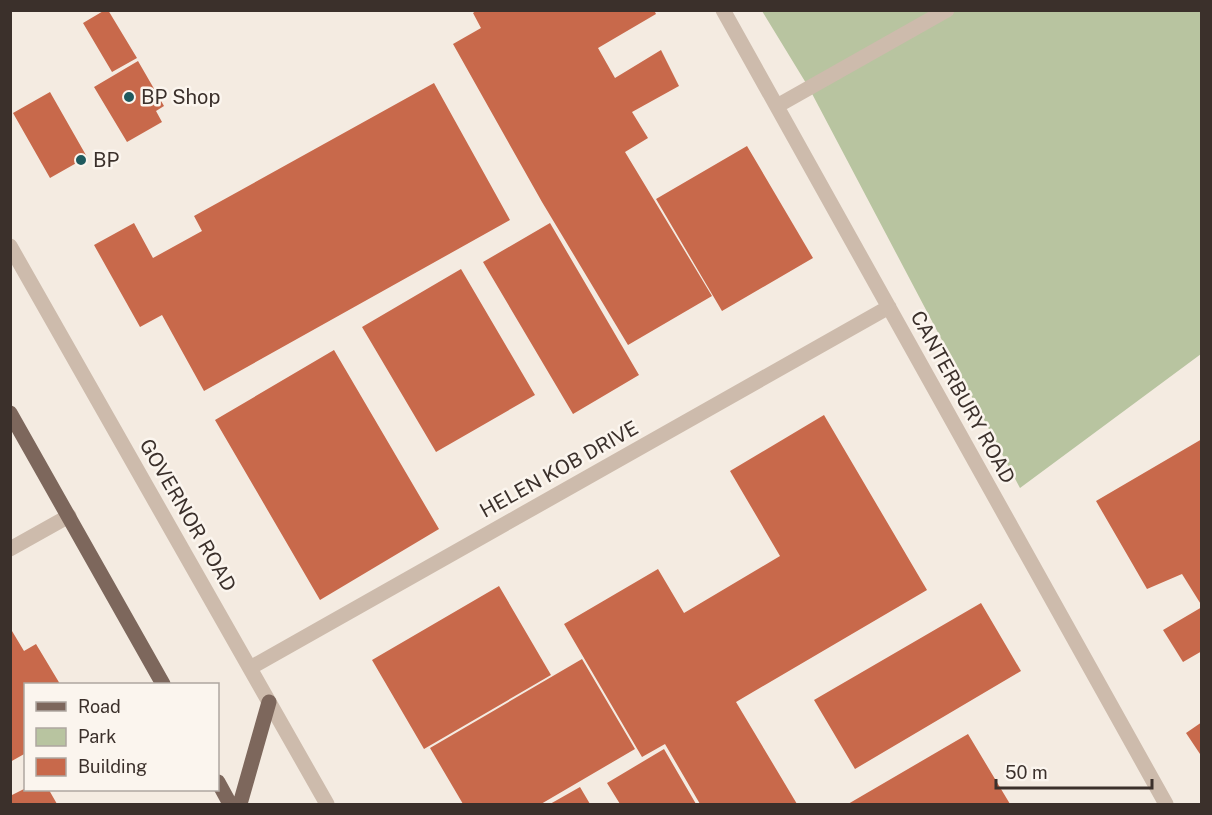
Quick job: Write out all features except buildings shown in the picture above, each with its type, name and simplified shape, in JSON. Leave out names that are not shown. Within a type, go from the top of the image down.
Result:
[{"type":"main road","points":[[10,413],[163,683]]},
{"type":"main road","points":[[240,804],[269,702]]},
{"type":"main road","points":[[219,784],[230,804]]},
{"type":"street","name":"CANTERBURY ROAD","points":[[723,10],[1166,804]]},
{"type":"street","points":[[777,106],[948,10]]},
{"type":"street","name":"GOVERNOR ROAD","points":[[10,246],[327,804]]},
{"type":"street","name":"HELEN KOB DRIVE","points":[[250,668],[889,307]]},
{"type":"street","points":[[10,549],[69,516]]},
{"type":"green space","points":[[762,11],[1201,11],[1201,354],[1020,488],[809,88]]},
{"type":"place","name":"BP Shop","points":[[129,97]]},
{"type":"place","name":"BP","points":[[81,160]]}]
